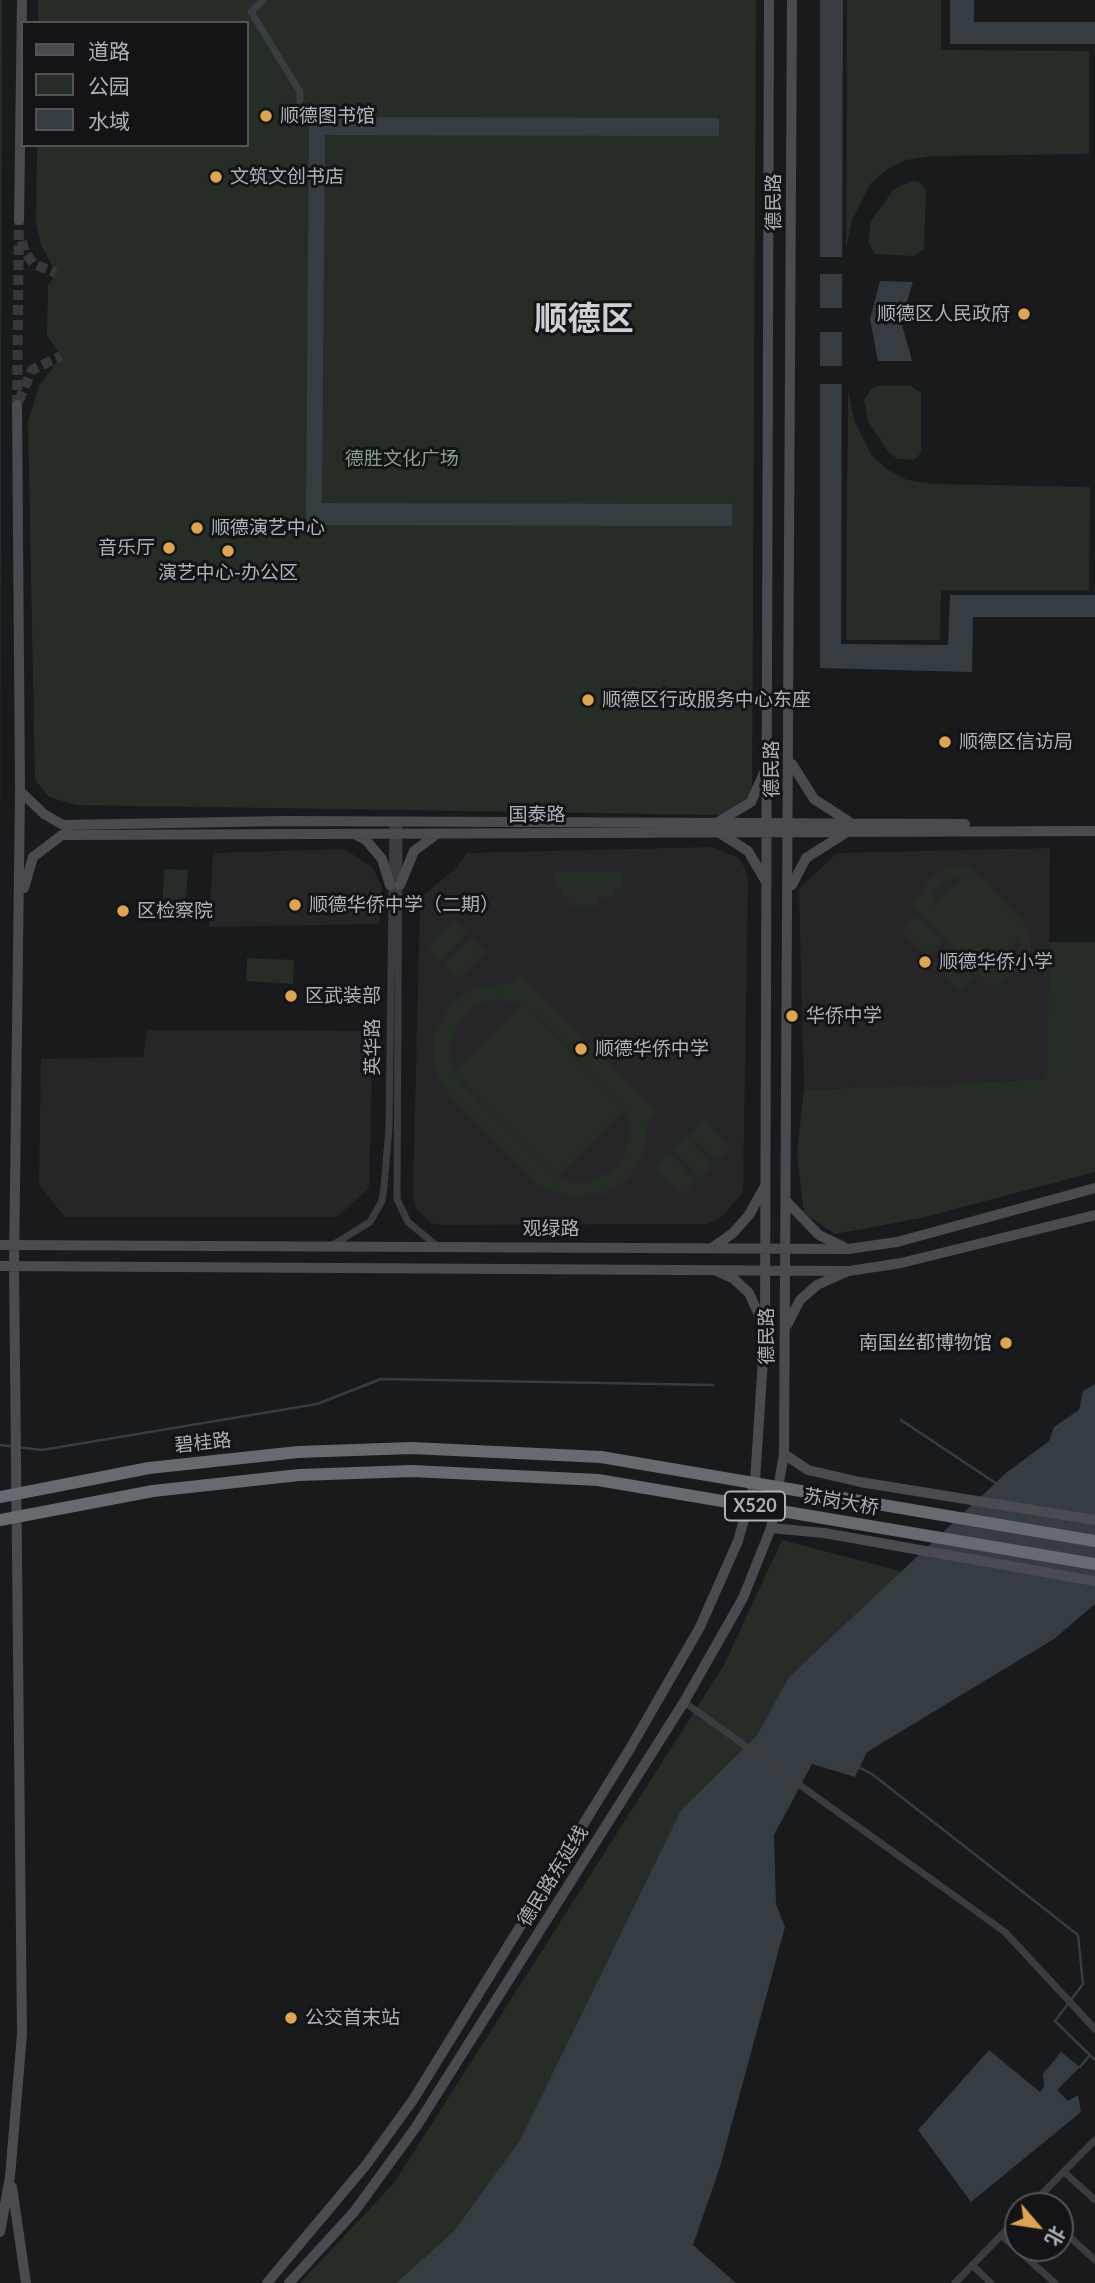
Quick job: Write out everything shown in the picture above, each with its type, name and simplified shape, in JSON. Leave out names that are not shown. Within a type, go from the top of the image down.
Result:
[{"type":"highway","name":"碧桂路","points":[[0,1497],[149,1468],[298,1452],[412,1448]]},
{"type":"highway","name":"苏岗大桥","points":[[412,1448],[601,1457],[1095,1541]]},
{"type":"highway","name":"苏岗大桥","points":[[0,1520],[153,1491],[299,1475],[412,1471],[598,1480],[1095,1564]]},
{"type":"main road","points":[[23,0],[23,21]]},
{"type":"main road","name":"德民路东延线","points":[[267,2283],[366,2165],[413,2100],[631,1747],[700,1628],[738,1541],[755,1481],[765,1329],[769,0]]},
{"type":"main road","name":"德民路","points":[[784,1454],[790,827],[792,0]]},
{"type":"main road","points":[[19,220],[21,110]]},
{"type":"main road","points":[[0,2232],[10,2177],[22,2034],[14,1267],[20,902],[17,405]]},
{"type":"main road","points":[[789,892],[795,874],[806,858],[850,827],[805,789],[790,760]]},
{"type":"main road","points":[[768,764],[751,802],[718,827],[748,851],[768,885]]},
{"type":"main road","name":"国泰路","points":[[20,790],[44,814],[63,825],[396,821],[718,827]]},
{"type":"main road","name":"国泰路","points":[[20,902],[33,857],[62,835],[351,832],[438,834],[768,826],[1095,828]]},
{"type":"main road","points":[[351,832],[366,840],[383,859],[395,885]]},
{"type":"main road","points":[[395,885],[414,851],[438,834]]},
{"type":"main road","points":[[713,1247],[749,1215],[766,1185]]},
{"type":"main road","name":"观绿路","points":[[0,1245],[785,1246],[848,1249],[897,1242],[1095,1188]]},
{"type":"main road","points":[[786,1201],[819,1236],[848,1249]]},
{"type":"main road","name":"观绿路","points":[[0,1266],[849,1270],[901,1263],[1095,1214]]},
{"type":"main road","points":[[713,1269],[734,1279],[749,1293],[765,1329]]},
{"type":"main road","points":[[785,1329],[800,1300],[817,1285],[849,1270]]},
{"type":"main road","points":[[784,1454],[808,1470],[860,1482],[1095,1520]]},
{"type":"main road","name":"德民路东延线","points":[[289,2283],[354,2212],[416,2127],[684,1702],[743,1598],[771,1528],[784,1454]]},
{"type":"main road","points":[[771,1528],[845,1536],[1095,1581]]},
{"type":"main road","points":[[10,2177],[26,2283]]},
{"type":"street","points":[[263,0],[251,12],[300,92],[300,102]]},
{"type":"street","name":"英华路","points":[[330,1246],[360,1231],[378,1212],[382,1201],[389,1128],[396,821]]},
{"type":"street","name":"英华路","points":[[395,885],[397,1199],[408,1222],[437,1246]]},
{"type":"street","points":[[684,1702],[1004,1932],[1095,2029]]},
{"type":"street","points":[[1045,2192],[1095,2141]]},
{"type":"street","points":[[1064,2172],[1095,2200]]},
{"type":"street","points":[[955,2283],[1002,2235],[1055,2283]]},
{"type":"street","points":[[1074,2241],[1095,2260]]},
{"type":"street","points":[[972,2265],[991,2283]]},
{"type":"shaded area","name":"顺德华侨中学","points":[[713,847],[737,857],[745,868],[748,879],[743,1192],[723,1216],[708,1224],[431,1223],[416,1209],[413,1195],[420,905],[423,895],[454,870],[467,853]]},
{"type":"shaded area","name":"顺德华侨小学","points":[[1050,848],[1048,1079],[804,1090],[799,889],[837,853]]},
{"type":"shaded area","name":"顺德华侨中学（二期）","points":[[345,849],[373,868],[382,887],[379,924],[209,927],[213,853]]},
{"type":"shaded area","points":[[147,1030],[373,1031],[369,1188],[337,1217],[65,1217],[39,1185],[41,1059],[143,1057]]},
{"type":"green space","points":[[0,0],[2,0],[0,934]]},
{"type":"green space","name":"德胜文化广场","points":[[38,0],[756,0],[752,795],[721,815],[76,805],[49,797],[35,780],[28,421],[39,386],[61,356],[47,335],[48,286],[56,273],[41,245],[36,223],[37,147],[248,147],[248,21],[38,21]]},
{"type":"green space","points":[[847,0],[941,0],[941,50],[1089,51],[1089,154],[933,156],[906,160],[886,170],[870,184],[852,220],[846,250]]},
{"type":"green space","points":[[911,181],[919,182],[926,190],[924,249],[914,256],[875,254],[868,242],[871,221],[894,189]]},
{"type":"green space","points":[[911,386],[921,393],[921,453],[914,460],[898,459],[889,453],[868,421],[864,400],[872,388]]},
{"type":"green space","points":[[848,390],[854,420],[872,456],[888,470],[907,480],[934,484],[1090,487],[1089,590],[941,590],[940,640],[846,640]]},
{"type":"green space","points":[[950,866],[967,867],[980,876],[1022,920],[1030,933],[1031,950],[1024,965],[992,988],[911,904],[922,893],[929,878]],"holes":[[[952,877],[963,878],[933,906],[933,896],[938,885]],[[1019,937],[1020,948],[1015,958],[1006,965],[990,966]]]},
{"type":"green space","points":[[164,869],[188,870],[185,918],[162,917]]},
{"type":"green space","points":[[553,871],[622,872],[622,888],[614,888],[613,898],[599,897],[598,907],[569,907],[569,897],[561,897],[561,888],[553,887]]},
{"type":"green space","points":[[916,916],[942,942],[927,957],[901,930]]},
{"type":"green space","points":[[454,920],[468,934],[440,962],[427,948]]},
{"type":"green space","points":[[472,937],[486,952],[458,979],[444,965]]},
{"type":"green space","points":[[1049,942],[1095,942],[1095,1172],[921,1218],[835,1234],[804,1213],[797,1153],[804,1090],[1047,1079]]},
{"type":"green space","points":[[948,950],[974,977],[959,991],[934,964]]},
{"type":"green space","points":[[247,958],[294,960],[293,984],[246,981]]},
{"type":"green space","points":[[520,973],[657,1112],[647,1122],[646,1145],[637,1166],[623,1183],[603,1194],[570,1198],[539,1186],[452,1098],[439,1080],[433,1059],[434,1036],[449,1006],[476,987],[510,983]],"holes":[[[499,999],[523,1005],[454,1073],[449,1048],[457,1024],[475,1006]],[[527,1007],[537,1014],[623,1105]],[[456,1076],[553,1175],[464,1087]],[[625,1108],[630,1124],[629,1141],[623,1157],[612,1170],[589,1181],[572,1182],[557,1177]]]},
{"type":"green space","points":[[704,1120],[730,1147],[716,1161],[690,1134]]},
{"type":"green space","points":[[687,1136],[713,1164],[699,1178],[673,1151]]},
{"type":"green space","points":[[669,1153],[696,1181],[682,1194],[655,1167]]},
{"type":"green space","points":[[782,1540],[904,1572],[789,1677],[757,1735],[681,1810],[520,2140],[454,2231],[396,2283],[300,2283],[394,2183],[724,1665]]},
{"type":"water","points":[[820,0],[843,0],[841,644],[948,645],[950,595],[1095,595],[1095,617],[973,617],[972,672],[820,668]]},
{"type":"water","points":[[950,0],[974,0],[974,22],[1095,22],[1095,44],[950,44]]},
{"type":"water","points":[[309,117],[719,118],[719,136],[325,135],[322,503],[732,504],[732,526],[306,525]]},
{"type":"water","points":[[880,281],[913,282],[901,321],[912,361],[878,361],[870,319]]},
{"type":"water","points":[[1095,1384],[1095,1604],[1054,1639],[867,1752],[855,1777],[812,1764],[774,1835],[776,1904],[785,1927],[720,2167],[693,2245],[736,2283],[396,2283],[454,2231],[520,2140],[681,1810],[757,1735],[789,1677],[1006,1473],[1049,1441],[1054,1427],[1079,1410],[1083,1391]]},
{"type":"water","points":[[989,2050],[1040,2092],[1044,2086],[1043,2074],[1061,2052],[1080,2067],[1057,2090],[1068,2101],[1078,2095],[1081,2112],[971,2202],[918,2130]]},
{"type":"pier","points":[[816,257],[845,257],[845,274],[816,274]]},
{"type":"pier","points":[[816,308],[845,308],[845,332],[816,332]]},
{"type":"pier","points":[[816,366],[845,366],[845,384],[816,384]]},
{"type":"waterway","points":[[0,1445],[42,1450],[317,1404],[381,1379],[713,1385]]},
{"type":"waterway","points":[[901,1420],[997,1484]]},
{"type":"waterway","points":[[858,1767],[872,1774],[1078,1935],[1083,1984],[1055,2021],[1095,2060]]},
{"type":"waterway","points":[[1080,2067],[1090,2055]]},
{"type":"tunnel","points":[[17,405],[19,220]]},
{"type":"tunnel","points":[[22,241],[24,251],[34,264],[56,273]]},
{"type":"tunnel","points":[[19,401],[32,370],[61,356]]},
{"type":"place","name":"顺德图书馆","points":[[266,116]]},
{"type":"place","name":"文筑文创书店","points":[[216,177]]},
{"type":"place","name":"顺德区人民政府","points":[[1024,314]]},
{"type":"place","name":"顺德演艺中心","points":[[197,528]]},
{"type":"place","name":"音乐厅","points":[[169,548]]},
{"type":"place","name":"演艺中心-办公区","points":[[228,551]]},
{"type":"place","name":"顺德区行政服务中心东座","points":[[588,700]]},
{"type":"place","name":"顺德区信访局","points":[[945,742]]},
{"type":"place","name":"顺德华侨中学（二期）","points":[[295,905]]},
{"type":"place","name":"区检察院","points":[[123,911]]},
{"type":"place","name":"顺德华侨小学","points":[[925,962]]},
{"type":"place","name":"区武装部","points":[[291,996]]},
{"type":"place","name":"华侨中学","points":[[792,1016]]},
{"type":"place","name":"顺德华侨中学","points":[[581,1049]]},
{"type":"place","name":"南国丝都博物馆","points":[[1006,1343]]},
{"type":"place","name":"公交首末站","points":[[291,2018]]},
{"type":"district","name":"顺德区","points":[[584,319]]}]
